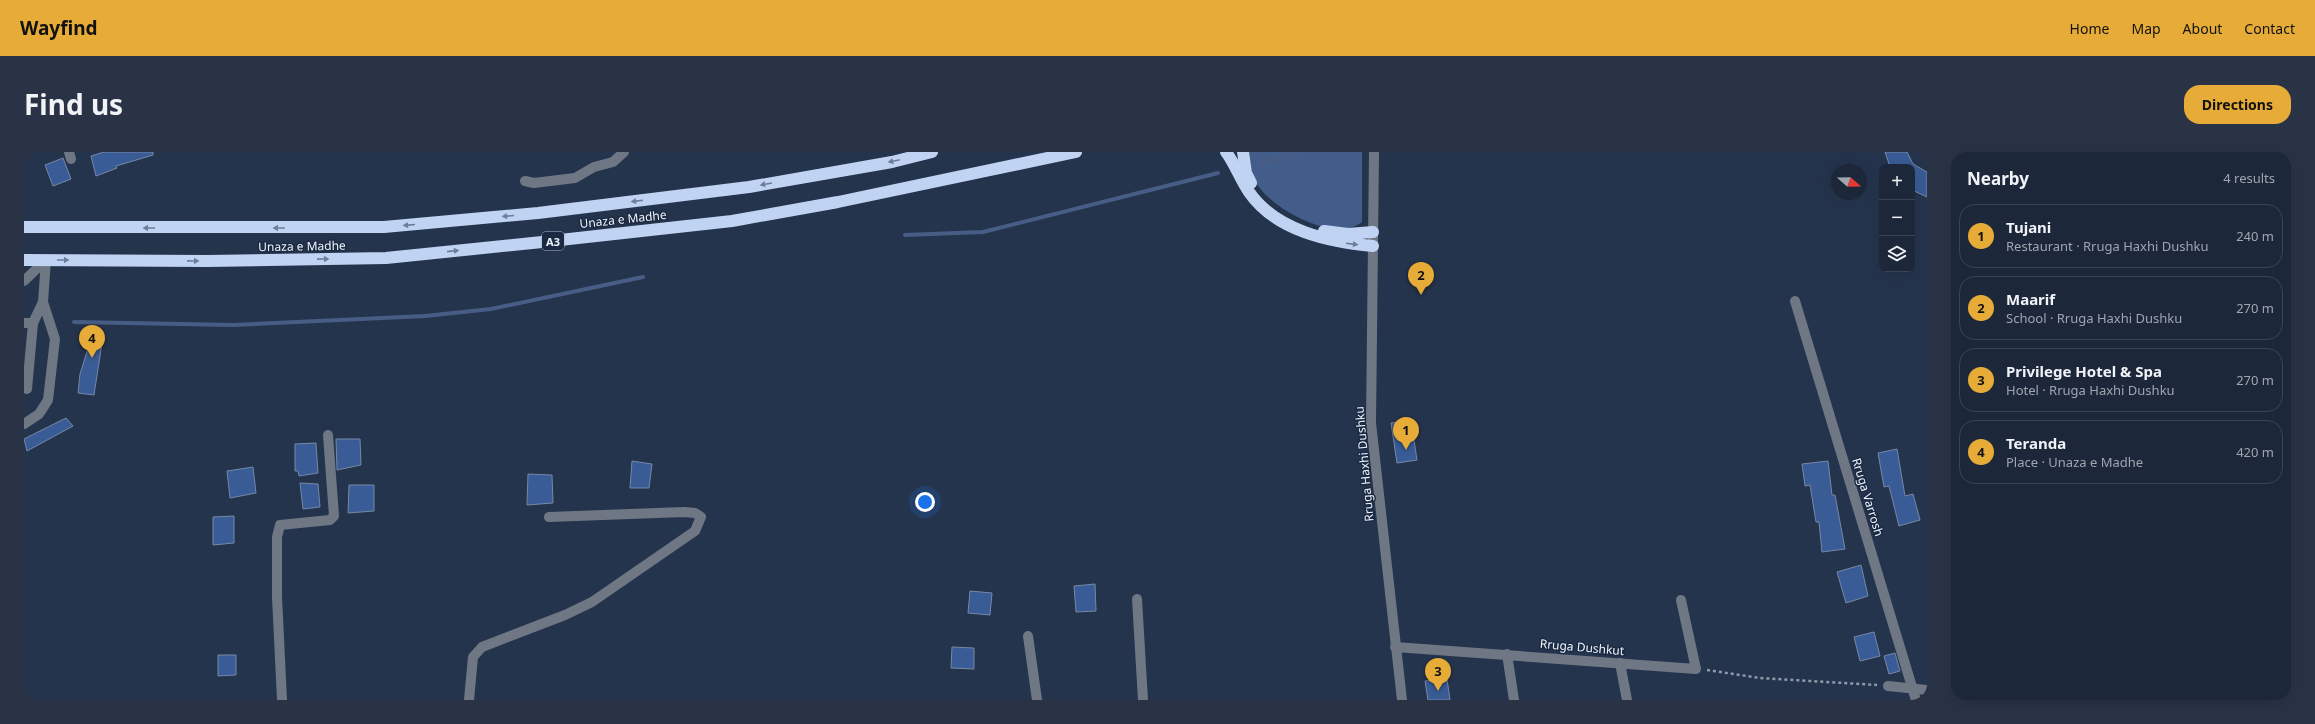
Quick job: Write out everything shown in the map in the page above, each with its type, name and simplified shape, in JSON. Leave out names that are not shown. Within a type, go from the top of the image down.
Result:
[{"type":"highway","name":"Unaza e Madhe","points":[[24,227],[392,226],[538,213],[749,187],[892,162],[932,152]]},
{"type":"highway","name":"Unaza e Madhe","points":[[24,260],[207,262],[386,258],[542,242],[732,221],[838,202],[1076,152]]},
{"type":"highway","points":[[1226,152],[1249,192],[1264,208],[1308,233],[1329,240],[1373,246]]},
{"type":"highway","points":[[1244,152],[1246,173],[1253,188],[1262,200],[1275,210],[1304,225],[1319,230],[1348,234],[1373,232]]},
{"type":"street","points":[[526,181],[534,182],[575,178],[594,167],[613,162],[624,152]]},
{"type":"street","name":"Rruga Haxhi Dushku","points":[[1374,152],[1371,423],[1402,700]]},
{"type":"street","points":[[24,281],[46,260]]},
{"type":"street","points":[[24,424],[39,414],[48,400],[55,339],[43,302],[46,260]]},
{"type":"street","name":"Rruga Varrosh","points":[[1794,301],[1916,700]]},
{"type":"street","points":[[27,388],[28,323],[43,302]]},
{"type":"street","points":[[282,700],[277,537],[280,526],[330,520],[334,516],[328,435]]},
{"type":"street","points":[[469,700],[474,657],[482,648],[565,615],[592,602],[695,531],[701,517],[695,513],[684,512],[549,517]]},
{"type":"street","points":[[1137,599],[1143,700]]},
{"type":"street","points":[[1681,600],[1696,669]]},
{"type":"street","points":[[1028,636],[1037,700]]},
{"type":"street","name":"Rruga Dushkut","points":[[1395,647],[1696,669]]},
{"type":"street","points":[[1506,654],[1514,700]]},
{"type":"street","points":[[1620,663],[1627,700]]},
{"type":"street","points":[[1888,686],[1912,690],[1927,690]]},
{"type":"path","points":[[1696,669],[1760,678],[1888,686]]},
{"type":"shaded area","points":[[1249,152],[1362,152],[1362,222],[1351,228],[1337,229],[1307,221],[1278,206],[1259,187],[1254,179],[1251,171]]},
{"type":"building","points":[[104,152],[153,152],[153,155],[116,166],[117,168],[96,176],[91,156]]},
{"type":"building","points":[[1885,152],[1907,152],[1913,164],[1889,164]]},
{"type":"building","points":[[63,158],[71,179],[53,186],[45,165]]},
{"type":"building","points":[[1915,165],[1927,172],[1927,197],[1915,191]]},
{"type":"building","points":[[90,342],[102,343],[94,395],[78,393],[80,374]]},
{"type":"building","points":[[66,418],[73,426],[27,451],[24,439]]},
{"type":"building","points":[[1411,420],[1417,460],[1397,463],[1391,423]]},
{"type":"building","points":[[336,439],[360,439],[361,465],[337,470]]},
{"type":"building","points":[[316,443],[318,473],[299,476],[298,471],[295,471],[295,444]]},
{"type":"building","points":[[1897,449],[1905,496],[1913,494],[1920,520],[1899,526],[1889,486],[1884,487],[1878,453]]},
{"type":"building","points":[[632,461],[652,464],[649,488],[630,488]]},
{"type":"building","points":[[1828,461],[1832,495],[1835,495],[1845,549],[1822,552],[1819,522],[1816,522],[1810,485],[1805,486],[1802,464]]},
{"type":"building","points":[[253,467],[256,493],[230,498],[227,471]]},
{"type":"building","points":[[528,474],[552,475],[553,503],[527,505]]},
{"type":"building","points":[[300,483],[318,484],[320,507],[303,509]]},
{"type":"building","points":[[349,485],[374,485],[374,511],[348,513]]},
{"type":"building","points":[[234,516],[234,543],[213,545],[213,517]]},
{"type":"building","points":[[1861,565],[1868,596],[1846,603],[1837,572]]},
{"type":"building","points":[[1095,584],[1096,611],[1076,612],[1074,586]]},
{"type":"building","points":[[970,591],[992,593],[990,615],[968,613]]},
{"type":"building","points":[[1874,632],[1880,656],[1860,661],[1854,637]]},
{"type":"building","points":[[952,647],[974,648],[974,669],[951,668]]},
{"type":"building","points":[[1895,653],[1900,671],[1889,674],[1884,656]]},
{"type":"building","points":[[218,655],[236,655],[236,675],[218,676]]},
{"type":"building","points":[[1447,679],[1450,700],[1428,700],[1425,681]]},
{"type":"waterway","points":[[1261,163],[1302,152]]},
{"type":"waterway","points":[[905,235],[983,232],[1218,173]]},
{"type":"waterway","points":[[74,322],[233,325],[425,316],[491,309],[643,277]]},
{"type":"place","name":"Maarif","points":[[1421,295]]},
{"type":"place","name":"Teranda","points":[[92,358]]},
{"type":"place","name":"Tujani","points":[[1406,450]]},
{"type":"place","name":"Privilege Hotel & Spa","points":[[1438,691]]}]
